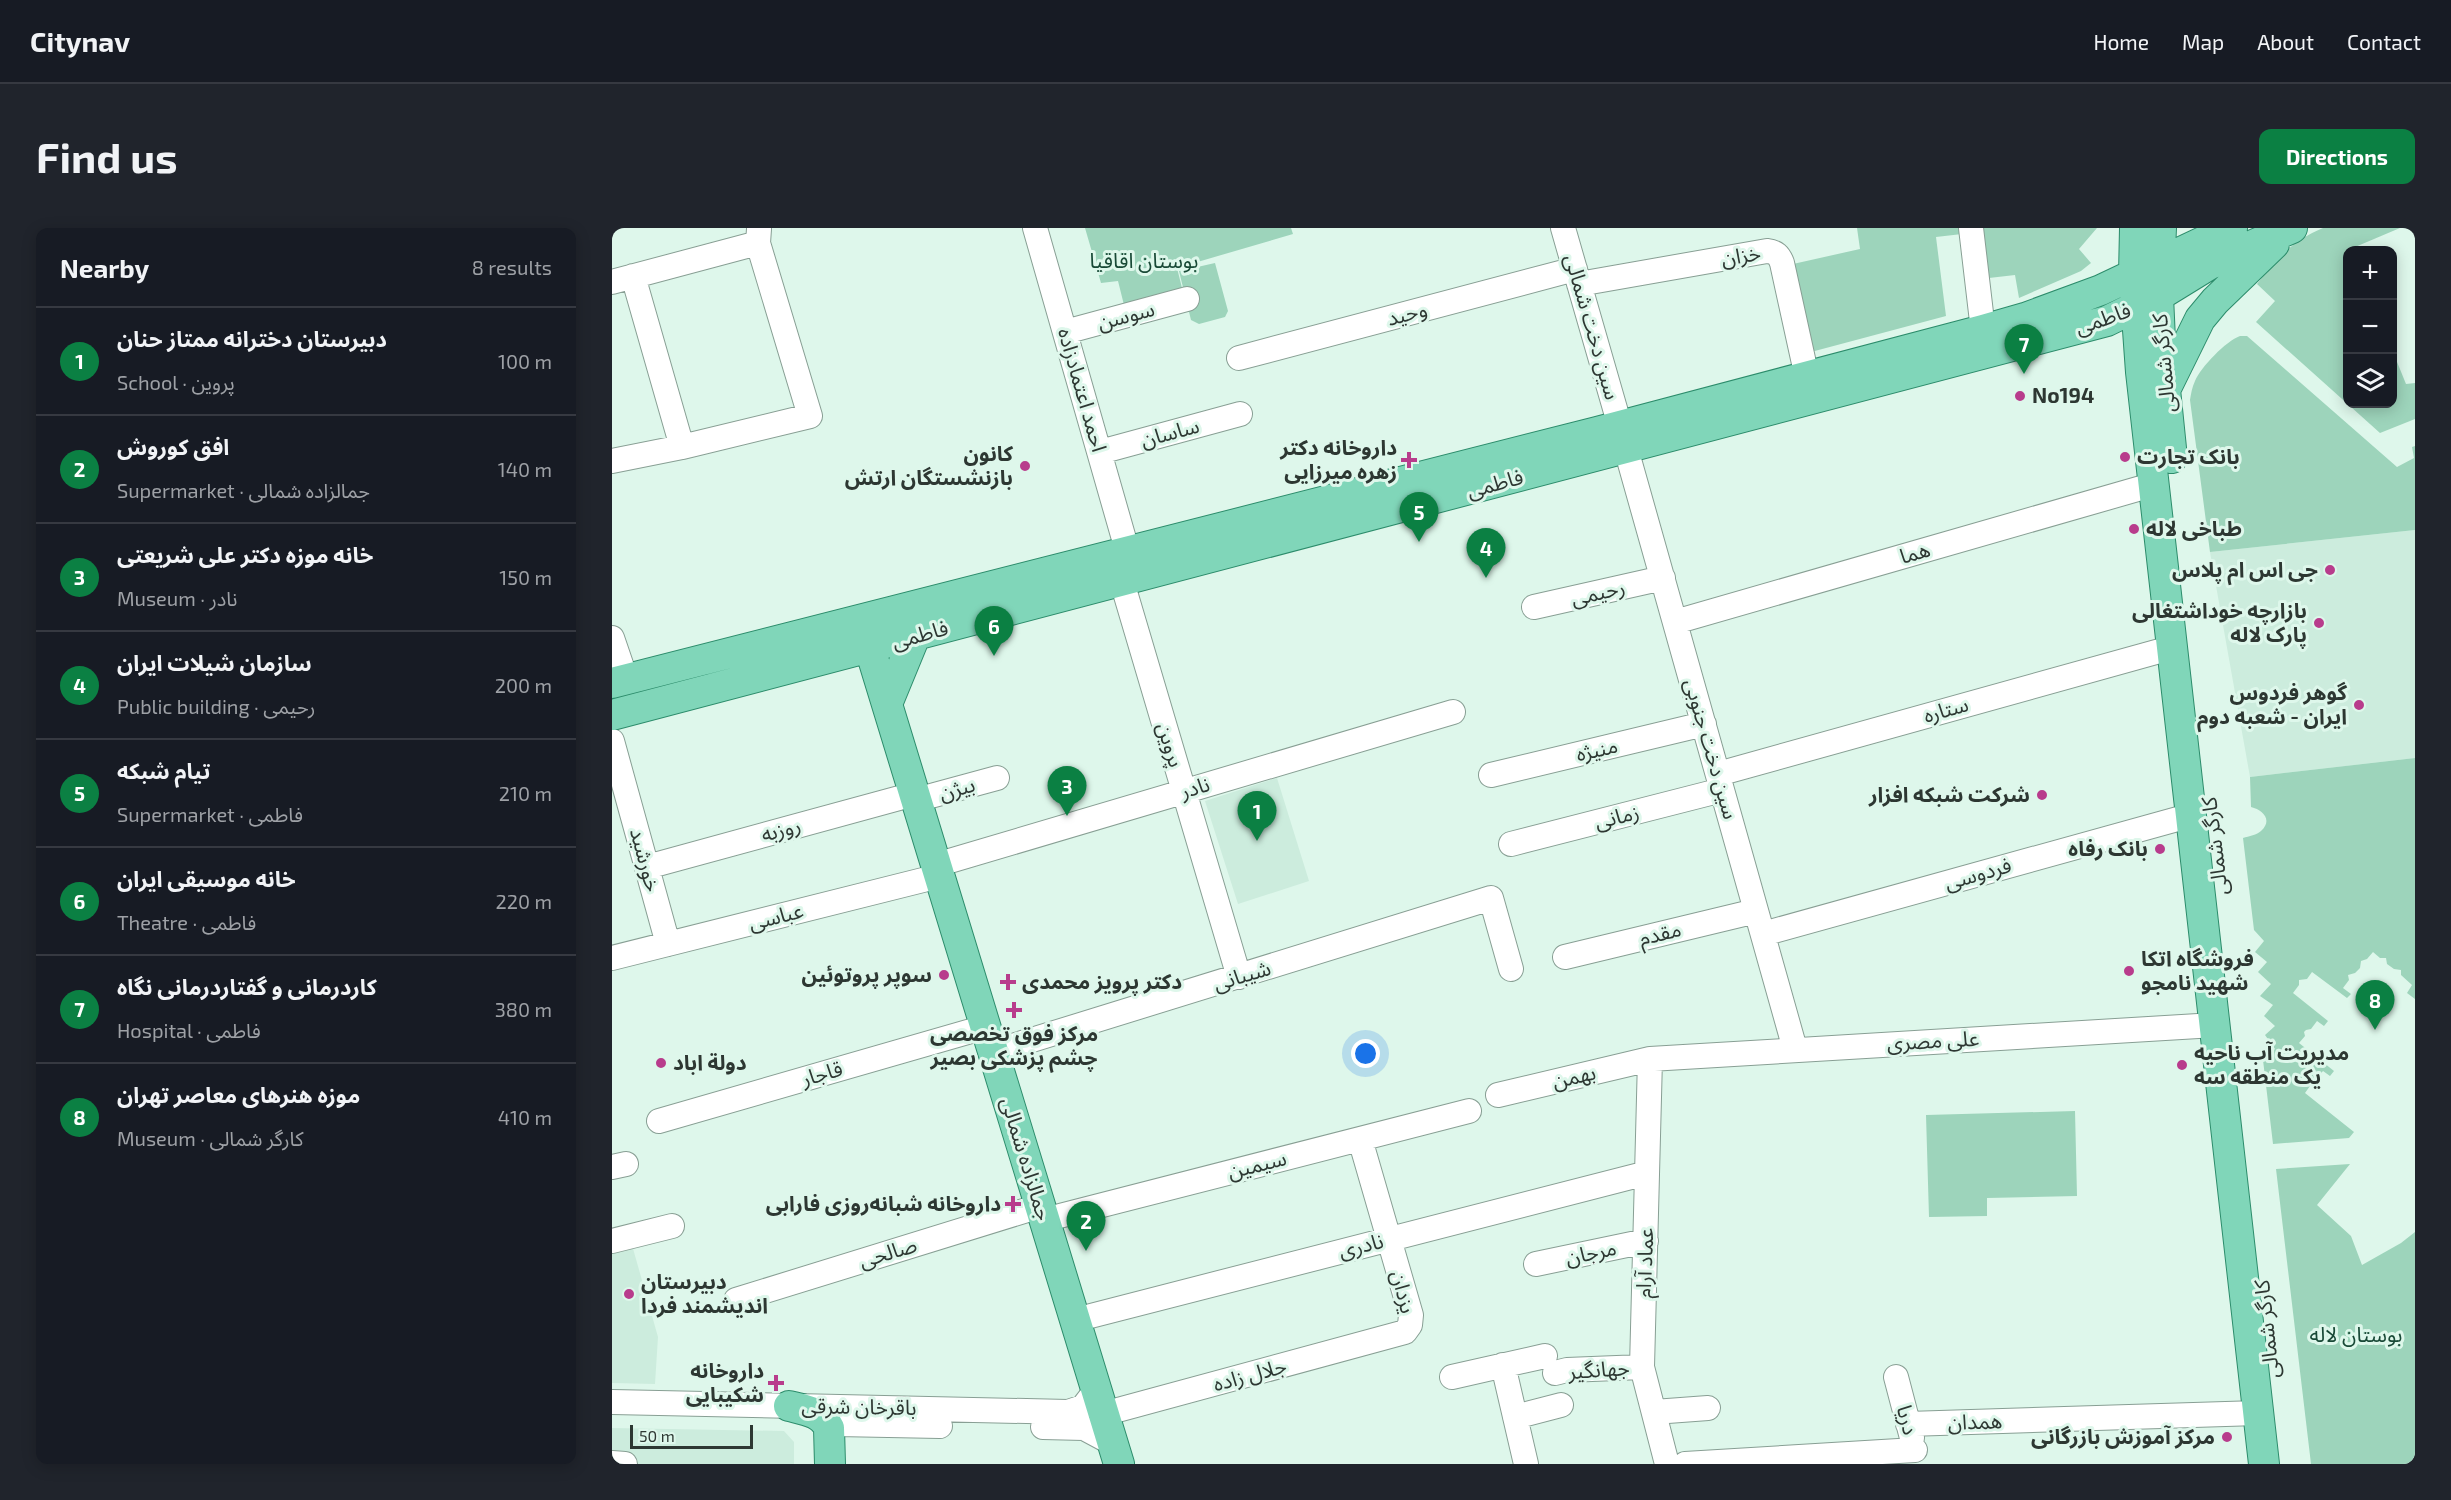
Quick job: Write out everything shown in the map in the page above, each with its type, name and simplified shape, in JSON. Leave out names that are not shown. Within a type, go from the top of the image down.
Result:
[{"type":"main road","name":"کارگر شمالی","points":[[2135,228],[2147,268],[2147,302],[2164,482],[2267,1412],[2281,1464]]},
{"type":"main road","name":"کارگر شمالی","points":[[2147,268],[2161,228]]},
{"type":"main road","name":"فاطمی","points":[[1623,438],[1808,377],[1983,330],[2079,299],[2232,228]]},
{"type":"main road","name":"فاطمی","points":[[612,715],[915,636],[1128,571],[1623,438],[2107,321],[2147,302],[2210,264],[2292,228]]},
{"type":"main road","points":[[2165,391],[2200,319],[2253,262],[2292,228]]},
{"type":"main road","name":"کارگر شمالی","points":[[2147,302],[2165,391],[2164,482]]},
{"type":"main road","name":"فاطمی","points":[[619,681],[861,619],[1128,571]]},
{"type":"main road","name":"جمالزاده شمالی","points":[[861,619],[1115,1453]]},
{"type":"main road","points":[[887,704],[915,636]]},
{"type":"main road","points":[[789,1406],[819,1415],[829,1428],[830,1464]]},
{"type":"main road","points":[[2264,1464],[2267,1412]]},
{"type":"street","name":"احمد اعتمادزاده","points":[[1035,228],[1100,452],[1128,571]]},
{"type":"street","name":"سین دخت شمالی","points":[[1563,228],[1623,438]]},
{"type":"street","points":[[1971,228],[1983,330]]},
{"type":"street","points":[[612,461],[682,447],[810,416],[758,236],[622,279],[682,447]]},
{"type":"street","name":"خزان","points":[[1577,276],[1773,252],[1782,263],[1808,377]]},
{"type":"street","name":"وحید","points":[[1239,358],[1577,276]]},
{"type":"street","name":"سوسن","points":[[1065,332],[1186,300]]},
{"type":"street","name":"ساسان","points":[[1100,452],[1240,414]]},
{"type":"street","name":"سین دخت جنوبی","points":[[1623,438],[1795,1049]]},
{"type":"street","name":"هما","points":[[1675,622],[2164,482]]},
{"type":"street","name":"پروین","points":[[1128,571],[1184,792],[1239,977]]},
{"type":"street","name":"رحیمی","points":[[1534,607],[1663,578]]},
{"type":"street","points":[[612,638],[619,681]]},
{"type":"street","name":"ستاره","points":[[1720,782],[2182,645]]},
{"type":"street","name":"نادر","points":[[938,870],[1184,792],[1453,712]]},
{"type":"street","name":"منیژه","points":[[1491,775],[1704,724]]},
{"type":"street","name":"خورشید","points":[[612,741],[621,811],[647,867],[668,944]]},
{"type":"street","name":"بیژن","points":[[915,797],[997,778]]},
{"type":"street","name":"زمانی","points":[[1511,844],[1720,782]]},
{"type":"street","name":"روزبه","points":[[647,867],[915,797]]},
{"type":"street","name":"فردوسی","points":[[1763,934],[2201,812]]},
{"type":"street","name":"عباسی","points":[[612,958],[938,870]]},
{"type":"street","name":"شیبانی","points":[[989,1039],[1239,977],[1491,898],[1511,969]]},
{"type":"street","name":"مقدم","points":[[1565,957],[1756,910]]},
{"type":"street","name":"علی مصری","points":[[1650,1059],[2225,1024]]},
{"type":"street","name":"قاجار","points":[[659,1121],[989,1039]]},
{"type":"street","name":"بهمن","points":[[1498,1095],[1650,1059]]},
{"type":"street","name":"عماد آرام","points":[[1650,1059],[1642,1367],[1666,1464]]},
{"type":"street","name":"سیمین","points":[[1042,1213],[1360,1139],[1469,1111]]},
{"type":"street","name":"یزدان","points":[[1360,1139],[1411,1315],[1408,1328],[1397,1336]]},
{"type":"street","name":"نادری","points":[[1075,1320],[1647,1173]]},
{"type":"street","name":"صالحی","points":[[736,1300],[1042,1213]]},
{"type":"street","points":[[612,1241],[672,1226]]},
{"type":"street","name":"مرجان","points":[[1536,1264],[1646,1241]]},
{"type":"street","name":"جلال زاده","points":[[1100,1402],[1397,1336]]},
{"type":"street","name":"جهانگیر","points":[[1452,1377],[1503,1365],[1550,1364],[1567,1370],[1642,1367]]},
{"type":"street","points":[[1503,1365],[1526,1464]]},
{"type":"street","name":"دریا","points":[[1896,1377],[1917,1457]]},
{"type":"street","name":"باقرخان شرقی","points":[[612,1402],[1068,1412],[1100,1402]]},
{"type":"street","points":[[1515,1417],[1561,1405]]},
{"type":"street","points":[[1654,1413],[1708,1408]]},
{"type":"street","name":"همدان","points":[[1908,1424],[2267,1412]]},
{"type":"street","points":[[829,1428],[842,1424],[1084,1428],[1115,1453]]},
{"type":"street","points":[[1685,1464],[1917,1457]]},
{"type":"street","points":[[612,1463],[625,1464]]},
{"type":"shaded area","name":"بازارچه خوداشتغالی پارک لاله","points":[[2415,530],[2415,758],[2250,777],[2210,552]]},
{"type":"shaded area","points":[[1277,778],[1309,881],[1238,904],[1205,801]]},
{"type":"shaded area","name":"دبیرستان اندیشمند فردا","points":[[632,1245],[658,1337],[655,1384],[612,1383],[612,1250]]},
{"type":"shaded area","points":[[612,1428],[784,1431],[794,1442],[794,1464],[612,1464]]},
{"type":"green space","name":"بوستان اقاقیا","points":[[1085,228],[1291,228],[1293,234],[1177,268],[1182,288],[1124,305],[1118,281],[1101,283]]},
{"type":"green space","points":[[1857,228],[1961,228],[1962,234],[1936,237],[1946,316],[1811,352],[1793,264],[1860,249]]},
{"type":"green space","points":[[1983,228],[2097,228],[2079,249],[2091,263],[2081,271],[2019,298],[2015,275],[1989,278]]},
{"type":"green space","points":[[2323,228],[2400,228],[2357,246],[2343,246],[2343,400],[2256,322],[2275,301],[2257,284],[2286,251]]},
{"type":"green space","points":[[1215,263],[1228,311],[1225,317],[1199,324],[1191,320],[1179,271],[1185,269],[1188,275],[1195,272],[1193,268]]},
{"type":"green space","points":[[2240,336],[2247,336],[2397,467],[2414,458],[2412,447],[2415,446],[2415,530],[2210,552],[2190,400],[2198,375],[2214,355]]},
{"type":"green space","points":[[2397,362],[2406,384],[2415,383],[2415,419],[2380,433],[2352,408],[2397,408]]},
{"type":"green space","points":[[2415,758],[2415,999],[2407,993],[2412,985],[2401,975],[2401,970],[2394,969],[2387,964],[2386,958],[2380,958],[2373,952],[2367,959],[2361,961],[2360,968],[2355,973],[2348,975],[2349,980],[2343,988],[2351,994],[2347,998],[2312,972],[2307,979],[2299,980],[2299,985],[2293,993],[2328,1021],[2324,1026],[2317,1021],[2311,1029],[2304,1032],[2305,1036],[2299,1043],[2334,1071],[2330,1076],[2323,1071],[2317,1078],[2311,1079],[2310,1086],[2305,1093],[2354,1132],[2349,1138],[2273,1144],[2263,1060],[2275,1049],[2265,1035],[2275,1026],[2264,1016],[2273,1005],[2260,996],[2271,984],[2258,972],[2267,962],[2255,952],[2264,941],[2254,930],[2243,838],[2259,832],[2265,827],[2266,819],[2263,813],[2251,807],[2250,777]]},
{"type":"green space","points":[[2075,1111],[2077,1196],[1987,1198],[1987,1216],[1929,1217],[1926,1115]]},
{"type":"green space","name":"بوستان لاله","points":[[2350,1164],[2317,1205],[2351,1236],[2362,1265],[2401,1243],[2415,1232],[2415,1464],[2311,1464],[2276,1169]]},
{"type":"place","name":"کاردرمانی و گفتاردرمانی نگاه","points":[[2024,374]]},
{"type":"place","name":"No194","points":[[2020,396]]},
{"type":"place","name":"بانک تجارت","points":[[2125,457]]},
{"type":"place","name":"داروخانه دکتر زهره میرزایی","points":[[1409,460]]},
{"type":"place","name":"کانون بازنشستگان ارتش","points":[[1025,466]]},
{"type":"place","name":"طباخی لاله","points":[[2134,529]]},
{"type":"place","name":"تیام شبکه","points":[[1419,542]]},
{"type":"place","name":"جی اس ام پلاس","points":[[2330,570]]},
{"type":"place","name":"سازمان شیلات ایران","points":[[1486,578]]},
{"type":"place","name":"بازارچه خوداشتغالی پارک لاله","points":[[2319,623]]},
{"type":"place","name":"خانه موسیقی ایران","points":[[994,656]]},
{"type":"place","name":"گوهر فردوس ایران - شعبه دوم","points":[[2359,705]]},
{"type":"place","name":"شرکت شبکه افزار","points":[[2042,795]]},
{"type":"place","name":"خانه موزه دکتر علی شریعتی","points":[[1067,816]]},
{"type":"place","name":"دبیرستان دخترانه ممتاز حنان","points":[[1257,841]]},
{"type":"place","name":"بانک رفاه","points":[[2160,849]]},
{"type":"place","name":"فروشگاه اتکا شهید نامجو","points":[[2129,971]]},
{"type":"place","name":"سوپر پروتوئین","points":[[944,975]]},
{"type":"place","name":"دکتر پرویز محمدی","points":[[1008,982]]},
{"type":"place","name":"مرکز فوق تخصصی چشم پزشکی بصیر","points":[[1014,1010]]},
{"type":"place","name":"موزه هنرهای معاصر تهران","points":[[2375,1030]]},
{"type":"place","name":"دولة اباد","points":[[661,1063]]},
{"type":"place","name":"مدیریت آب ناحیه یک منطقه سه","points":[[2182,1065]]},
{"type":"place","name":"داروخانه شبانه‌روزی فارابی","points":[[1013,1204]]},
{"type":"place","name":"افق کوروش","points":[[1086,1251]]},
{"type":"place","name":"دبیرستان اندیشمند فردا","points":[[629,1294]]},
{"type":"place","name":"داروخانه شکیبایی","points":[[776,1383]]},
{"type":"place","name":"مرکز آموزش بازرگانی","points":[[2227,1437]]}]
